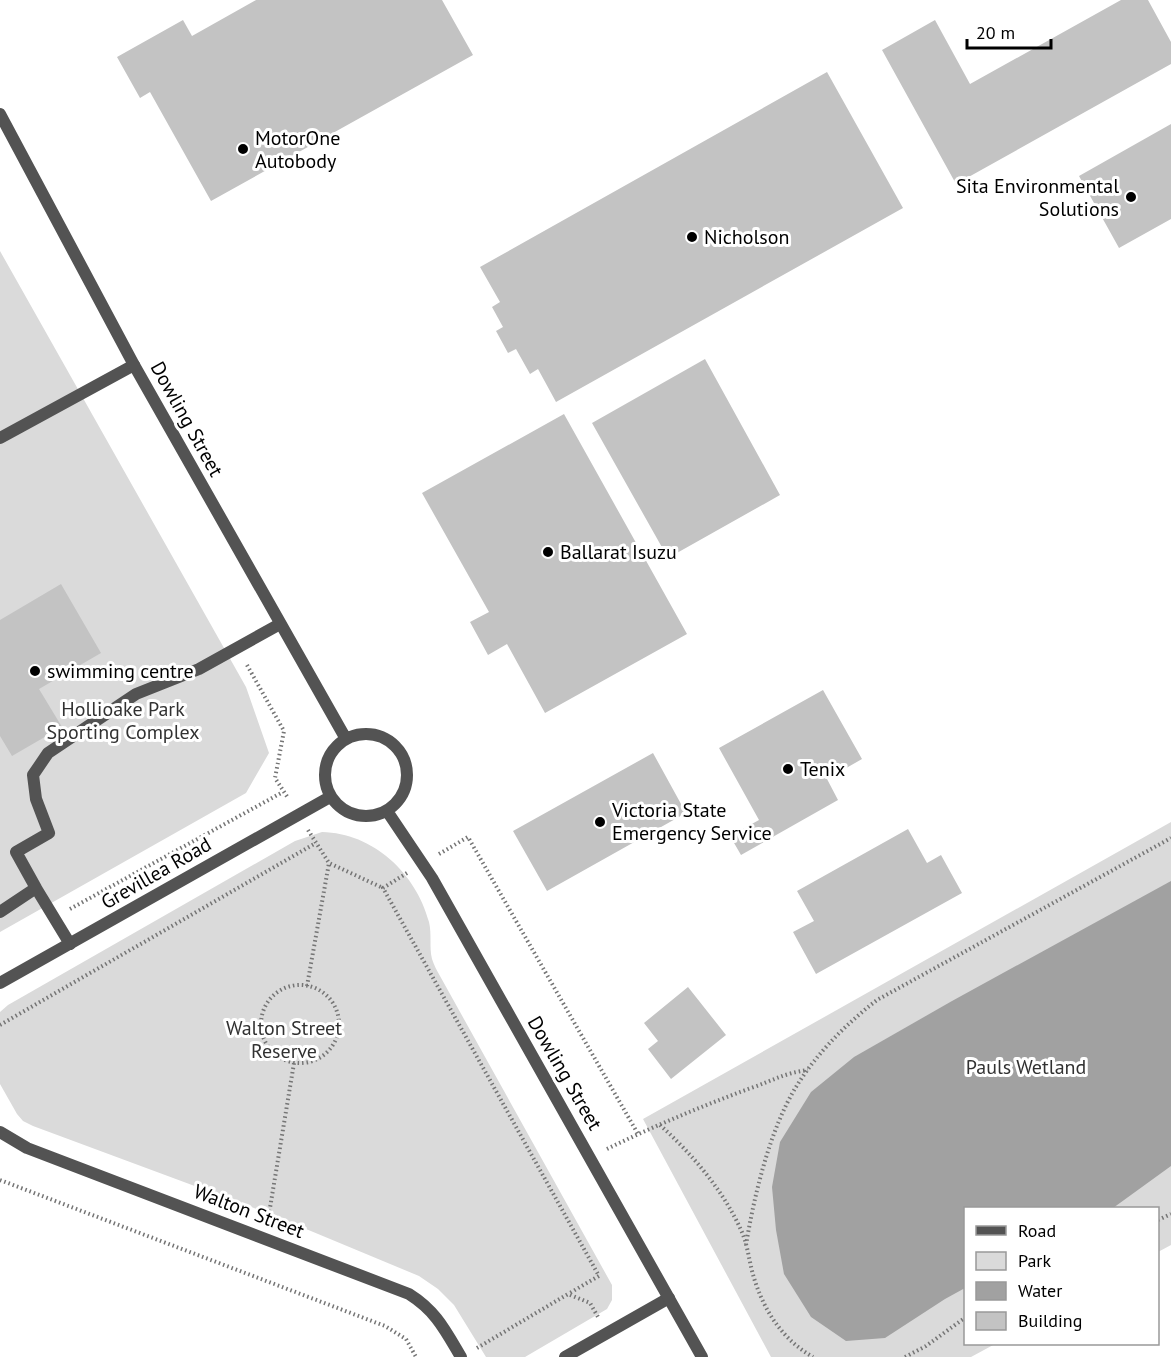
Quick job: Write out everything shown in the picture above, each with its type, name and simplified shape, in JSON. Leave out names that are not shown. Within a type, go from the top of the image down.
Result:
[{"type":"street","name":"Dowling Street","points":[[0,115],[134,365],[346,740]]},
{"type":"street","points":[[0,438],[134,365]]},
{"type":"street","points":[[70,944],[16,852],[49,833],[36,799],[33,775],[48,753],[135,694],[199,669],[280,624]]},
{"type":"street","points":[[363,734],[382,736],[397,747],[402,754],[408,772],[405,791],[394,806],[387,811],[378,815],[360,817],[343,810],[330,797],[325,779],[328,760],[338,745],[346,740],[363,734]]},
{"type":"street","name":"Grevillea Road","points":[[0,983],[330,797]]},
{"type":"street","name":"Dowling Street","points":[[387,811],[432,878],[702,1357]]},
{"type":"street","points":[[0,912],[36,888]]},
{"type":"street","name":"Walton Street","points":[[0,1132],[27,1148],[416,1298],[437,1316],[466,1354]]},
{"type":"street","points":[[565,1357],[669,1298]]},
{"type":"path","points":[[237,648],[284,731],[274,778],[329,863],[383,888]]},
{"type":"path","points":[[54,918],[283,792]]},
{"type":"path","points":[[746,1245],[758,1185],[777,1130],[796,1088],[808,1070],[844,1029],[877,1000],[1171,838]]},
{"type":"path","points":[[0,1025],[316,843]]},
{"type":"path","points":[[307,986],[329,863]]},
{"type":"path","points":[[291,986],[307,986],[325,994],[334,1004],[339,1017],[339,1030],[334,1043],[320,1058],[308,1062],[294,1062],[280,1057],[269,1047],[263,1033],[262,1018],[267,1004],[278,993],[291,986]]},
{"type":"path","points":[[265,1238],[294,1062]]},
{"type":"path","points":[[590,1158],[704,1105],[784,1074],[808,1070]]},
{"type":"path","points":[[660,1125],[681,1144],[713,1184],[736,1221],[746,1245],[757,1288],[779,1328],[796,1347],[813,1357]]},
{"type":"path","points":[[0,1180],[385,1326],[406,1339],[416,1357]]},
{"type":"path","points":[[466,1354],[568,1294],[590,1303],[606,1334]]},
{"type":"path","points":[[905,1357],[926,1346],[964,1318]]},
{"type":"green space","name":"Hollioake Park Sporting Complex","points":[[0,251],[246,687],[269,753],[246,793],[0,932]]},
{"type":"green space","name":"Pauls Wetland","points":[[1171,822],[1171,1245],[1159,1251],[1159,1207],[964,1207],[964,1345],[993,1345],[971,1357],[771,1357],[643,1119]]},
{"type":"green space","name":"Walton Street Reserve","points":[[322,832],[341,834],[375,848],[403,872],[414,887],[429,922],[431,954],[437,970],[612,1285],[612,1300],[607,1309],[525,1357],[486,1357],[454,1305],[438,1289],[419,1276],[270,1214],[33,1126],[23,1121],[17,1114],[0,1084],[0,1012],[8,1005],[295,841]]},
{"type":"water","name":"Pauls Wetland","points":[[1171,881],[1171,1166],[1114,1207],[964,1207],[964,1289],[885,1338],[846,1341],[811,1317],[784,1274],[776,1230],[772,1187],[780,1142],[811,1092],[854,1057]]},
{"type":"building","name":"MotorOne Autobody","points":[[256,0],[442,0],[473,55],[211,201],[150,92],[140,98],[117,57],[183,20],[192,36]]},
{"type":"building","points":[[1121,0],[1148,0],[1171,42],[1171,64],[956,184],[882,50],[935,20],[970,84]]},
{"type":"building","name":"Nicholson","points":[[827,72],[903,208],[556,402],[538,369],[530,374],[516,349],[508,353],[496,331],[503,327],[492,307],[500,302],[480,267]]},
{"type":"building","name":"Sita Environmental Solutions","points":[[1171,124],[1171,219],[1119,248],[1079,176]]},
{"type":"building","points":[[705,359],[780,495],[668,558],[592,423]]},
{"type":"building","name":"Ballarat Isuzu","points":[[564,414],[687,634],[545,713],[507,644],[488,655],[470,622],[489,612],[422,493]]},
{"type":"building","name":"swimming centre","points":[[61,584],[101,653],[39,689],[62,727],[12,756],[0,736],[0,620]]},
{"type":"building","name":"Tenix","points":[[823,690],[862,759],[827,779],[838,800],[741,855],[730,836],[759,820],[719,748]]},
{"type":"building","name":"Victoria State Emergency Service","points":[[653,753],[686,813],[547,891],[513,831]]},
{"type":"building","points":[[908,829],[927,863],[941,855],[962,893],[816,974],[793,932],[814,921],[797,891]]},
{"type":"building","points":[[688,987],[726,1035],[671,1079],[648,1049],[658,1041],[644,1023]]},
{"type":"place","name":"MotorOne Autobody","points":[[243,149]]},
{"type":"place","name":"Sita Environmental Solutions","points":[[1131,197]]},
{"type":"place","name":"Nicholson","points":[[692,237]]},
{"type":"place","name":"Ballarat Isuzu","points":[[548,552]]},
{"type":"place","name":"swimming centre","points":[[35,671]]},
{"type":"place","name":"Tenix","points":[[788,769]]},
{"type":"place","name":"Victoria State Emergency Service","points":[[600,822]]}]
